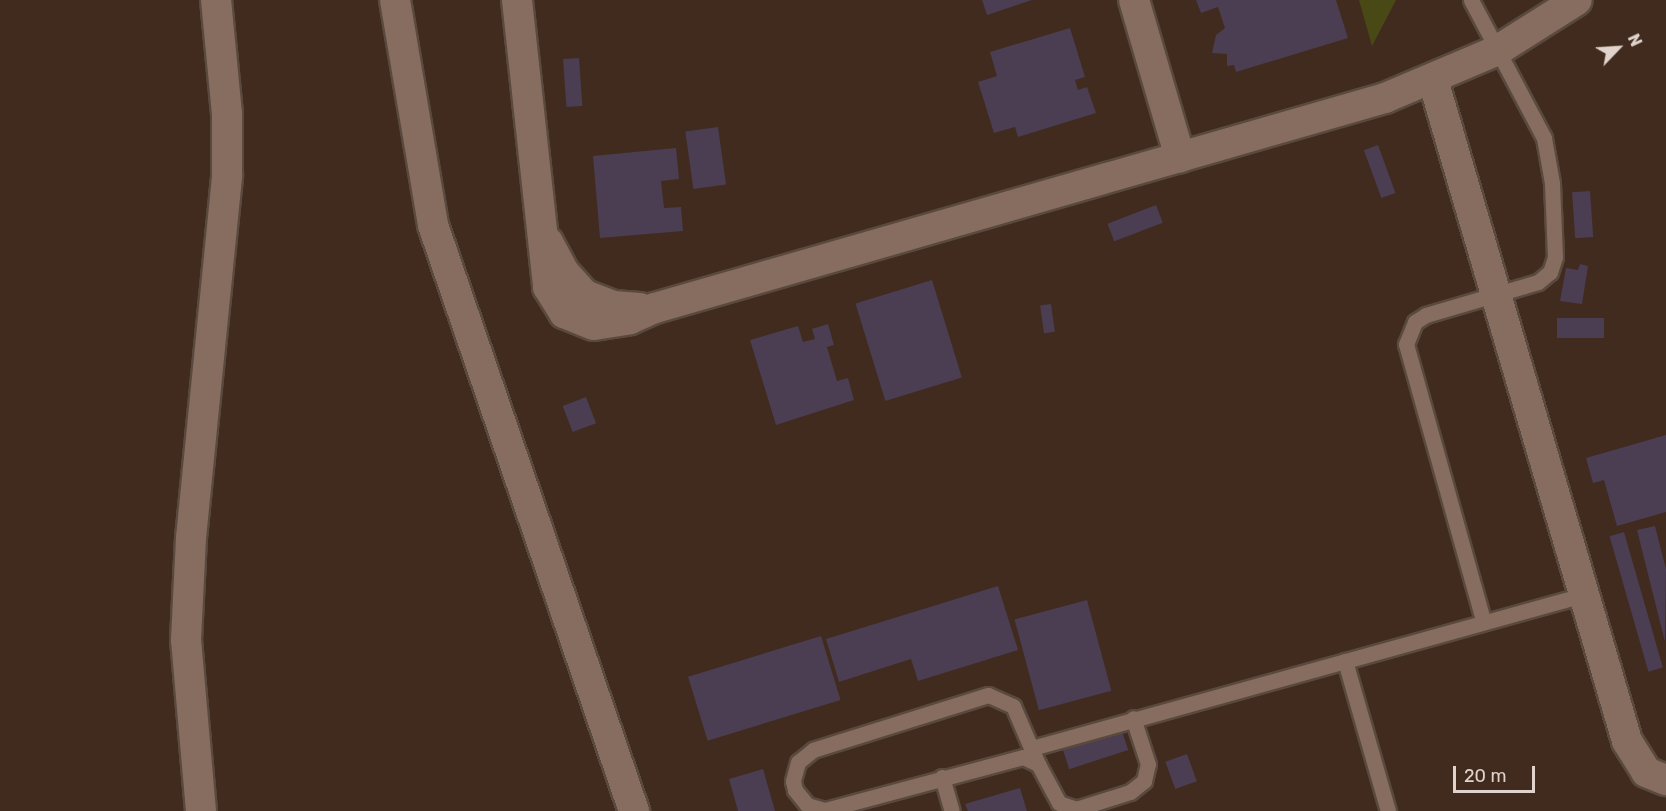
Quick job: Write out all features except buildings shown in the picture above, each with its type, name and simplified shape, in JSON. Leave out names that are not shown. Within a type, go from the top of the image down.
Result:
[{"type":"street","points":[[201,811],[186,640],[191,538],[227,175],[227,114],[216,0]]},
{"type":"street","points":[[395,0],[432,225],[634,811]]},
{"type":"street","points":[[517,0],[543,227],[564,272],[585,296],[613,306],[655,308],[1180,157],[1433,80],[1498,50],[1577,0]]},
{"type":"street","points":[[1134,0],[1180,157]]},
{"type":"street","points":[[1433,80],[1499,294],[1583,595],[1631,752],[1646,772],[1666,780]]},
{"type":"lane","points":[[1471,0],[1544,138],[1552,183],[1555,257],[1550,272],[1538,282],[1426,315],[1415,322],[1406,344],[1484,620]]},
{"type":"lane","points":[[1032,748],[1484,620],[1583,595]]},
{"type":"lane","points":[[1345,661],[1388,811]]},
{"type":"lane","points":[[1038,764],[1015,757],[825,810],[807,805],[795,790],[793,780],[798,762],[813,750],[979,697],[997,696],[1018,713],[1054,797],[1067,807],[1083,807],[1130,792],[1144,781],[1148,764],[1133,718]]},
{"type":"lane","points":[[942,777],[952,811]]},
{"type":"shaded area","points":[[1359,0],[1396,0],[1372,46]]}]
